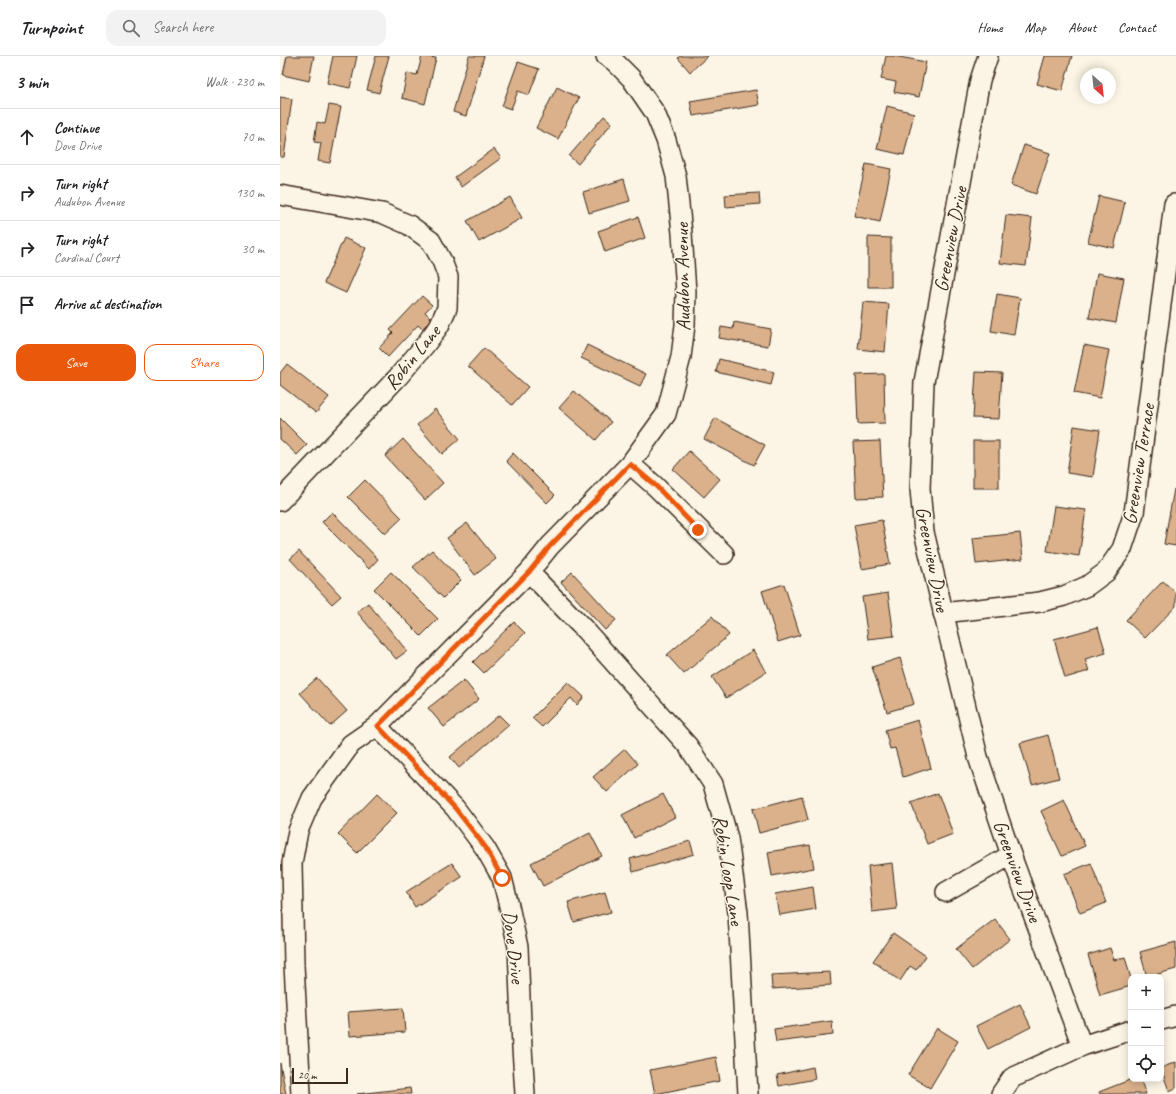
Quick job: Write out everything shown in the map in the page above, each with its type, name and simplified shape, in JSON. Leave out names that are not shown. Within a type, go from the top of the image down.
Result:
[{"type":"street","name":"Audubon Avenue","points":[[301,1094],[294,965],[292,863],[298,831],[312,798],[351,744],[378,726],[529,572],[550,546],[630,464],[666,414],[681,357],[685,325],[686,292],[681,220],[676,176],[666,140],[655,113],[631,78],[614,61],[606,56]]},
{"type":"street","name":"Greenview Drive","points":[[988,56],[980,80],[924,382],[920,489],[924,532],[978,757],[1011,855],[1082,1046]]},
{"type":"street","name":"Robin Lane","points":[[280,195],[382,213],[409,225],[431,241],[442,261],[448,277],[447,308],[439,326],[425,345],[398,378],[280,501]]},
{"type":"street","name":"Greenview Terrace","points":[[943,613],[1040,602],[1064,596],[1087,586],[1106,572],[1122,549],[1134,513],[1174,204]]},
{"type":"street","points":[[630,464],[656,486],[724,554]]},
{"type":"street","name":"Robin Loop Lane","points":[[529,572],[585,630],[688,746],[713,784],[728,838],[738,913],[748,1094]]},
{"type":"street","name":"Dove Drive","points":[[378,726],[455,808],[486,848],[502,878],[518,946],[525,1094]]},
{"type":"street","points":[[946,892],[1011,855]]},
{"type":"street","points":[[1164,1019],[1176,1016]]},
{"type":"street","points":[[1001,1094],[1012,1078],[1082,1046],[1128,1031]]},
{"type":"building","points":[[287,56],[314,56],[309,81],[283,75]]},
{"type":"building","points":[[333,56],[357,56],[350,88],[327,83]]},
{"type":"building","points":[[376,56],[389,56],[379,93],[367,90]]},
{"type":"building","points":[[422,56],[436,58],[425,104],[402,98],[407,73],[417,75]]},
{"type":"building","points":[[469,56],[484,56],[466,116],[453,112]]},
{"type":"building","points":[[680,56],[708,56],[690,72],[678,58]]},
{"type":"building","points":[[886,56],[926,62],[919,97],[894,92],[896,82],[881,79]]},
{"type":"building","points":[[1045,56],[1072,56],[1062,91],[1037,84]]},
{"type":"building","points":[[518,62],[539,69],[529,95],[518,91],[511,109],[502,106]]},
{"type":"building","points":[[557,87],[579,98],[558,139],[536,128]]},
{"type":"building","points":[[756,90],[759,105],[693,116],[690,101]]},
{"type":"building","points":[[280,97],[292,99],[284,157],[280,157]]},
{"type":"building","points":[[329,105],[341,107],[330,163],[318,161],[321,143],[314,142],[317,122],[325,124]]},
{"type":"building","points":[[887,106],[914,113],[904,155],[877,149]]},
{"type":"building","points":[[604,116],[612,123],[578,164],[569,156]]},
{"type":"building","points":[[1024,145],[1050,153],[1036,194],[1011,185]]},
{"type":"building","points":[[494,149],[501,158],[461,187],[455,177]]},
{"type":"building","points":[[866,164],[891,169],[880,222],[854,216]]},
{"type":"building","points":[[624,179],[630,201],[589,213],[583,192]]},
{"type":"building","points":[[759,193],[760,204],[726,207],[725,195]]},
{"type":"building","points":[[1099,196],[1125,202],[1114,248],[1088,242]]},
{"type":"building","points":[[510,197],[522,218],[479,242],[467,221]]},
{"type":"building","points":[[1006,215],[1032,218],[1026,266],[1000,263]]},
{"type":"building","points":[[638,217],[645,238],[605,252],[598,231]]},
{"type":"building","points":[[868,237],[891,238],[891,287],[868,287]]},
{"type":"building","points":[[344,238],[366,248],[346,293],[324,283]]},
{"type":"building","points":[[1097,273],[1124,278],[1116,323],[1089,318]]},
{"type":"building","points":[[997,294],[1020,298],[1014,335],[991,331]]},
{"type":"building","points":[[422,296],[432,305],[425,312],[432,319],[422,329],[418,325],[388,357],[379,348],[393,333],[390,330]]},
{"type":"building","points":[[863,302],[889,304],[885,352],[858,349]]},
{"type":"building","points":[[734,322],[771,329],[768,346],[719,338],[721,327],[733,329]]},
{"type":"building","points":[[587,345],[646,374],[640,386],[581,358]]},
{"type":"building","points":[[1084,345],[1109,350],[1100,398],[1074,393]]},
{"type":"building","points":[[484,348],[528,387],[512,405],[468,366]]},
{"type":"building","points":[[719,359],[774,372],[771,385],[716,372]]},
{"type":"building","points":[[287,364],[329,397],[316,413],[280,385],[280,373]]},
{"type":"building","points":[[976,372],[1002,373],[999,419],[973,418]]},
{"type":"building","points":[[884,374],[885,423],[858,424],[856,375]]},
{"type":"building","points":[[574,391],[611,422],[596,440],[559,408]]},
{"type":"building","points":[[435,409],[460,439],[442,454],[417,425]]},
{"type":"building","points":[[280,418],[307,445],[297,455],[280,439]]},
{"type":"building","points":[[715,418],[765,445],[754,465],[704,439]]},
{"type":"building","points":[[1074,426],[1100,430],[1093,477],[1067,473]]},
{"type":"building","points":[[403,439],[443,483],[425,500],[385,456]]},
{"type":"building","points":[[880,441],[883,497],[856,498],[853,442]]},
{"type":"building","points":[[973,441],[999,441],[999,488],[973,488]]},
{"type":"building","points":[[689,451],[720,479],[704,497],[673,469]]},
{"type":"building","points":[[513,453],[555,495],[547,503],[506,461]]},
{"type":"building","points":[[365,480],[402,518],[385,534],[348,497]]},
{"type":"building","points":[[1174,489],[1176,489],[1176,546],[1164,544]]},
{"type":"building","points":[[1054,506],[1086,510],[1079,556],[1047,551]]},
{"type":"building","points":[[332,512],[378,559],[369,569],[322,522]]},
{"type":"building","points":[[882,520],[890,564],[862,569],[854,525]]},
{"type":"building","points":[[467,523],[496,559],[475,575],[447,538]]},
{"type":"building","points":[[1020,533],[1023,559],[976,564],[973,538]]},
{"type":"building","points":[[432,550],[461,580],[443,598],[413,567]]},
{"type":"building","points":[[299,551],[341,596],[332,604],[290,559]]},
{"type":"building","points":[[391,572],[438,619],[421,636],[374,589]]},
{"type":"building","points":[[572,572],[616,620],[605,630],[561,582]]},
{"type":"building","points":[[1163,581],[1176,593],[1176,606],[1145,638],[1126,620]]},
{"type":"building","points":[[784,584],[800,635],[778,642],[762,591]]},
{"type":"building","points":[[888,593],[894,636],[868,639],[862,597]]},
{"type":"building","points":[[368,603],[407,651],[396,659],[357,612]]},
{"type":"building","points":[[712,616],[729,635],[684,674],[667,655]]},
{"type":"building","points":[[514,622],[525,633],[484,673],[473,662]]},
{"type":"building","points":[[1098,627],[1106,653],[1085,659],[1089,671],[1065,678],[1054,639]]},
{"type":"building","points":[[753,650],[766,672],[726,698],[712,677]]},
{"type":"building","points":[[900,658],[914,704],[887,712],[872,667]]},
{"type":"building","points":[[317,678],[347,711],[330,726],[300,693]]},
{"type":"building","points":[[464,680],[479,699],[444,727],[428,708]]},
{"type":"building","points":[[568,682],[584,697],[577,705],[571,698],[542,727],[532,718]]},
{"type":"building","points":[[499,715],[509,725],[459,768],[450,757]]},
{"type":"building","points":[[918,720],[931,768],[903,777],[895,748],[890,749],[885,730]]},
{"type":"building","points":[[1048,735],[1059,778],[1032,785],[1020,743]]},
{"type":"building","points":[[625,749],[638,764],[607,792],[593,777]]},
{"type":"building","points":[[938,793],[953,834],[927,844],[911,803]]},
{"type":"building","points":[[377,794],[397,813],[357,853],[338,834]]},
{"type":"building","points":[[663,794],[675,817],[634,838],[622,815]]},
{"type":"building","points":[[802,796],[808,820],[759,833],[753,809]]},
{"type":"building","points":[[1064,800],[1085,846],[1062,856],[1041,811]]},
{"type":"building","points":[[590,833],[602,856],[543,886],[531,863]]},
{"type":"building","points":[[690,841],[694,854],[633,872],[630,859]]},
{"type":"building","points":[[810,845],[814,868],[772,876],[768,852]]},
{"type":"building","points":[[452,863],[462,877],[415,907],[406,892]]},
{"type":"building","points":[[892,863],[897,909],[872,912],[868,866]]},
{"type":"building","points":[[1091,863],[1106,903],[1080,913],[1064,874]]},
{"type":"building","points":[[813,887],[816,909],[779,915],[775,894]]},
{"type":"building","points":[[605,892],[611,912],[574,922],[568,902]]},
{"type":"building","points":[[995,919],[1010,939],[972,969],[956,949]]},
{"type":"building","points":[[893,933],[926,956],[916,970],[910,966],[900,981],[873,961]]},
{"type":"building","points":[[1176,942],[1176,969],[1158,974],[1146,974],[1140,952]]},
{"type":"building","points":[[1110,948],[1114,960],[1125,957],[1130,974],[1128,974],[1128,987],[1100,995],[1088,955]]},
{"type":"building","points":[[830,972],[831,985],[772,989],[771,975]]},
{"type":"building","points":[[1020,1004],[1031,1027],[988,1049],[976,1026]]},
{"type":"building","points":[[403,1008],[405,1032],[350,1036],[348,1012]]},
{"type":"building","points":[[832,1021],[833,1035],[776,1042],[774,1029]]},
{"type":"building","points":[[937,1028],[958,1041],[930,1088],[908,1075]]},
{"type":"building","points":[[716,1057],[720,1081],[655,1094],[650,1070]]},
{"type":"building","points":[[1176,1062],[1176,1088],[1169,1091],[1164,1077],[1164,1067]]},
{"type":"building","points":[[280,1063],[286,1094],[280,1094]]},
{"type":"building","points":[[813,1067],[815,1079],[779,1086],[777,1075]]},
{"type":"building","points":[[1128,1081],[1128,1082],[1141,1082],[1146,1094],[1100,1094],[1099,1092]]},
{"type":"building","points":[[410,1088],[411,1094],[357,1094]]},
{"type":"route","points":[[502,878],[486,848],[455,808],[378,726],[529,572],[550,546],[630,464],[656,486],[698,530]]}]
